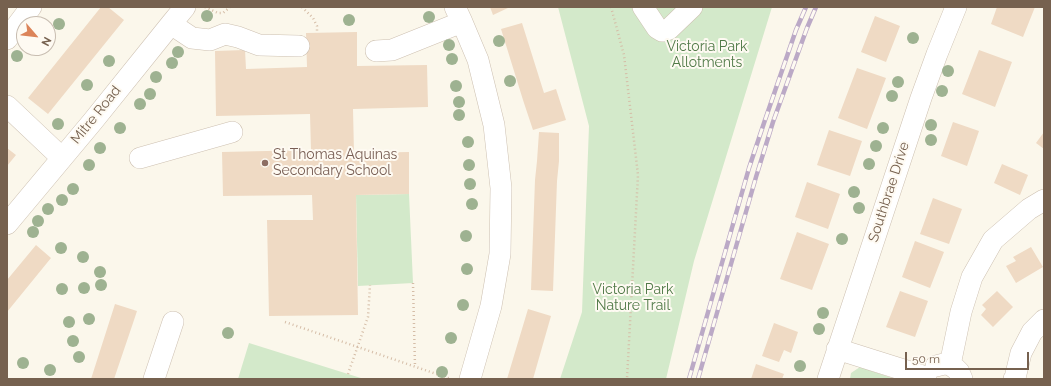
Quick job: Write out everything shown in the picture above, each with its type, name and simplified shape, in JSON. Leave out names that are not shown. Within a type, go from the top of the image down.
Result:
[{"type":"street","points":[[7,39],[31,7]]},
{"type":"street","name":"Mitre Road","points":[[7,224],[185,7]]},
{"type":"street","points":[[643,7],[657,28],[662,31],[669,29],[692,7]]},
{"type":"street","name":"Southbrae Drive","points":[[828,379],[921,98],[956,7]]},
{"type":"street","points":[[376,51],[392,50],[458,14],[478,60],[494,126],[501,188],[500,254],[491,306],[470,379]]},
{"type":"street","points":[[171,24],[192,38],[210,40],[225,34],[259,45],[299,46]]},
{"type":"street","points":[[7,106],[62,158]]},
{"type":"street","points":[[140,158],[232,132]]},
{"type":"street","points":[[837,349],[926,378],[929,372],[938,365],[944,364],[956,372],[961,312],[972,277],[993,240],[1029,209],[1044,200]]},
{"type":"street","points":[[1014,379],[1021,353],[1032,332],[1044,320]]},
{"type":"street","points":[[154,379],[173,322]]},
{"type":"path","points":[[205,7],[218,13],[223,13],[230,7]]},
{"type":"path","points":[[302,7],[313,18],[317,26],[317,33]]},
{"type":"path","points":[[611,7],[624,55],[638,175],[627,379]]},
{"type":"path","points":[[413,283],[415,367]]},
{"type":"path","points":[[348,374],[368,317],[370,285]]},
{"type":"path","points":[[285,322],[451,379]]},
{"type":"green space","name":"Victoria Park Nature Trail","points":[[558,7],[772,7],[694,261],[666,379],[560,379],[582,312],[589,126]]},
{"type":"green space","points":[[409,194],[413,283],[358,286],[356,195]]},
{"type":"green space","points":[[249,343],[348,374],[364,379],[238,379]]},
{"type":"green space","points":[[860,367],[895,379],[850,379],[851,373]]},
{"type":"building","points":[[101,7],[108,7],[124,20],[48,114],[28,98]]},
{"type":"building","points":[[490,7],[510,7],[493,15]]},
{"type":"building","points":[[997,7],[1035,7],[1023,37],[991,24]]},
{"type":"building","points":[[875,16],[900,26],[886,62],[861,52]]},
{"type":"building","points":[[522,23],[544,93],[556,89],[566,120],[533,130],[501,29]]},
{"type":"building","points":[[357,32],[357,66],[427,65],[428,107],[353,109],[354,153],[409,152],[409,194],[356,195],[358,315],[269,316],[267,220],[313,220],[312,195],[223,196],[222,152],[311,150],[310,114],[216,116],[215,51],[245,50],[246,69],[307,67],[306,33]]},
{"type":"building","points":[[979,50],[1012,62],[995,107],[962,94]]},
{"type":"building","points":[[857,68],[886,78],[867,129],[838,118]]},
{"type":"building","points":[[953,122],[979,131],[967,166],[941,156]]},
{"type":"building","points":[[829,130],[862,141],[850,176],[817,165]]},
{"type":"building","points":[[539,132],[559,133],[553,291],[531,290],[535,180]]},
{"type":"building","points":[[1044,132],[1044,149],[1036,143]]},
{"type":"building","points":[[7,148],[16,155],[7,166]]},
{"type":"building","points":[[1002,164],[1028,175],[1020,195],[994,183]]},
{"type":"building","points":[[807,182],[840,194],[828,229],[795,217]]},
{"type":"building","points":[[933,198],[962,209],[949,244],[920,234]]},
{"type":"building","points":[[797,232],[829,244],[812,290],[780,279]]},
{"type":"building","points":[[915,241],[944,252],[930,288],[902,277]]},
{"type":"building","points":[[36,245],[51,258],[7,312],[7,280]]},
{"type":"building","points":[[1031,247],[1043,267],[1016,283],[1006,266],[1016,261],[1013,257]]},
{"type":"building","points":[[900,291],[928,301],[915,337],[886,327]]},
{"type":"building","points":[[997,291],[1013,307],[993,327],[981,315],[986,309],[982,305]]},
{"type":"building","points":[[115,304],[137,311],[114,379],[91,379]]},
{"type":"building","points":[[528,309],[551,316],[533,379],[507,379]]},
{"type":"building","points":[[774,323],[798,332],[791,353],[784,350],[779,362],[762,356]]},
{"type":"building","points":[[756,364],[784,374],[782,379],[751,379]]},
{"type":"railway","points":[[689,379],[749,168],[796,30],[806,7]]},
{"type":"railway","points":[[698,379],[773,122],[816,7]]},
{"type":"place","name":"St Thomas Aquinas Secondary School","points":[[265,163]]},
{"type":"park label","name":"Victoria Park Allotments","points":[[707,56]]}]
